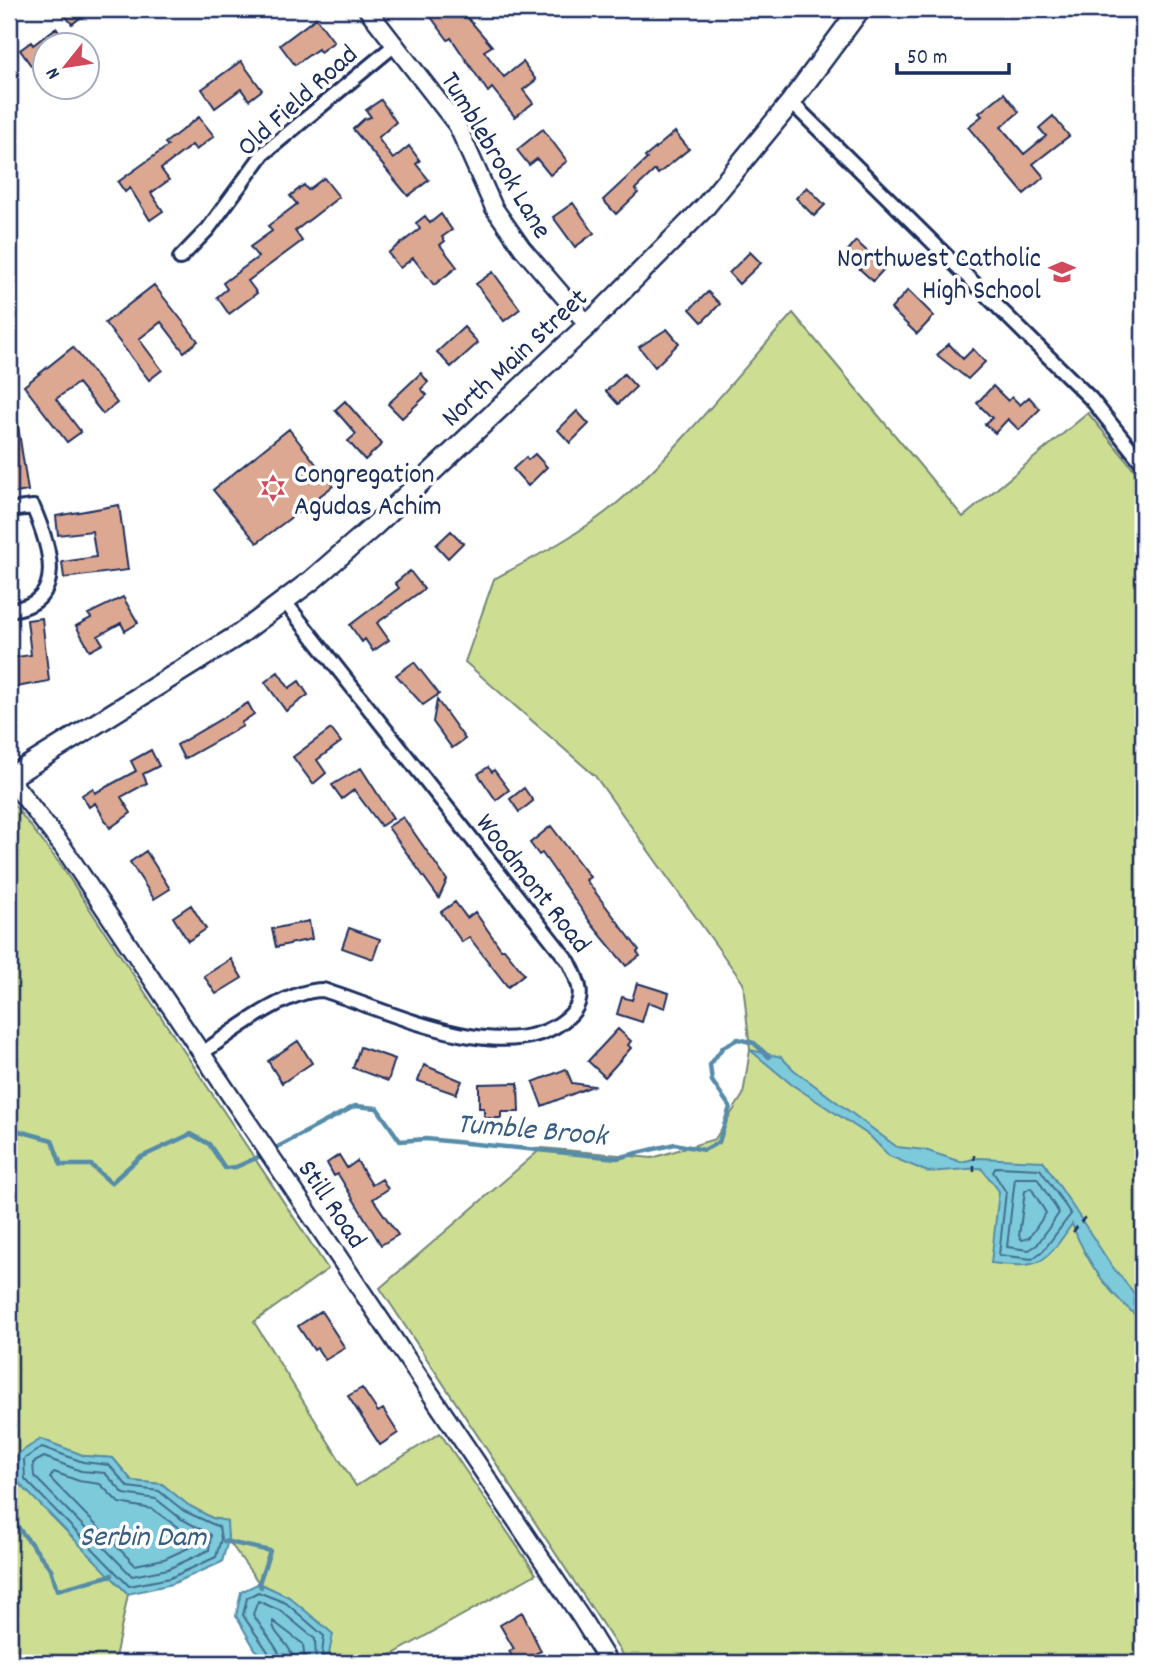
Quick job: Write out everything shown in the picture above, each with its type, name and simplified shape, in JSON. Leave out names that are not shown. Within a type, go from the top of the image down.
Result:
[{"type":"main road","name":"North Main Street","points":[[9,778],[205,658],[285,601],[374,526],[587,325],[704,208],[791,102],[860,9]]},
{"type":"street","name":"Tumblebrook Lane","points":[[367,9],[457,125],[494,208],[522,248],[587,325]]},
{"type":"street","name":"Old Field Road","points":[[180,258],[208,229],[263,154],[396,44]]},
{"type":"street","points":[[791,102],[1091,399],[1143,464]]},
{"type":"street","points":[[9,510],[33,507],[47,539],[51,571],[46,590],[31,603],[9,610]]},
{"type":"street","name":"Woodmont Road","points":[[202,1053],[285,1000],[311,990],[323,990],[473,1039],[510,1041],[559,1025],[573,1013],[580,999],[581,986],[569,962],[285,601]]},
{"type":"street","name":"Still Road","points":[[9,778],[63,847],[609,1663]]},
{"type":"path","points":[[974,1155],[974,1172]]},
{"type":"path","points":[[1073,1232],[1085,1217]]},
{"type":"green space","points":[[793,313],[963,517],[1088,413],[1143,480],[1143,1663],[628,1663],[380,1288],[542,1148],[652,1158],[715,1139],[743,1095],[750,1050],[743,983],[595,776],[465,662],[494,579],[572,535],[616,504],[685,436]]},
{"type":"green space","points":[[11,801],[60,864],[328,1269],[254,1322],[356,1486],[440,1433],[536,1574],[377,1663],[336,1663],[289,1597],[259,1583],[228,1540],[226,1521],[212,1518],[188,1505],[162,1484],[132,1481],[113,1458],[85,1456],[40,1439],[88,1552],[128,1594],[114,1663],[9,1663]]},
{"type":"water","points":[[750,1050],[781,1057],[794,1070],[897,1147],[925,1150],[961,1162],[978,1158],[1043,1161],[1111,1265],[1143,1304],[1143,1316],[1139,1318],[1107,1287],[1091,1264],[1072,1224],[1055,1248],[1040,1261],[1021,1265],[991,1263],[999,1191],[981,1168],[928,1172],[889,1156],[870,1136],[791,1084]]},
{"type":"water","name":"Serbin Dam","points":[[41,1439],[85,1456],[113,1458],[132,1481],[162,1484],[188,1505],[212,1518],[227,1521],[228,1540],[222,1562],[172,1584],[128,1594],[18,1482],[16,1455]]},
{"type":"water","points":[[259,1583],[289,1597],[333,1634],[329,1654],[336,1663],[270,1663],[255,1649],[236,1616],[241,1592]]},
{"type":"building","points":[[60,9],[92,9],[72,24]]},
{"type":"building","points":[[425,9],[460,9],[492,46],[484,51],[504,77],[523,62],[536,80],[523,90],[533,103],[515,117],[492,88],[488,92],[451,38],[448,40]]},
{"type":"building","points":[[316,18],[334,42],[295,65],[280,45]]},
{"type":"building","points":[[32,44],[32,67],[20,50]]},
{"type":"building","points":[[241,61],[262,90],[249,100],[241,89],[215,108],[202,89]]},
{"type":"building","points":[[1004,93],[1019,112],[1001,127],[1024,154],[1046,136],[1039,128],[1053,116],[1069,136],[1033,164],[1044,177],[1024,194],[968,127],[982,116],[979,113]]},
{"type":"building","points":[[381,100],[396,122],[378,138],[393,159],[409,146],[420,161],[416,164],[429,180],[408,196],[353,129],[364,119],[371,117],[366,110]]},
{"type":"building","points":[[199,117],[214,136],[196,150],[192,145],[161,169],[169,180],[151,193],[163,211],[150,220],[130,188],[125,192],[118,182],[168,146],[165,143]]},
{"type":"building","points":[[543,129],[567,161],[550,175],[537,159],[529,165],[517,150]]},
{"type":"building","points":[[675,132],[689,149],[658,174],[655,170],[635,189],[638,193],[616,214],[603,200],[647,159],[645,157]]},
{"type":"building","points":[[324,178],[339,197],[295,231],[302,241],[248,281],[257,293],[229,314],[217,297],[227,289],[223,283],[258,257],[250,247],[272,231],[268,226],[297,204],[290,196],[304,185],[308,190]]},
{"type":"building","points":[[807,187],[825,205],[814,216],[796,198]]},
{"type":"building","points":[[573,203],[594,233],[575,247],[553,217]]},
{"type":"building","points":[[441,214],[452,230],[442,237],[445,241],[440,245],[457,267],[434,285],[413,258],[400,268],[388,253],[420,229],[416,223],[425,216],[430,223]]},
{"type":"building","points":[[856,241],[885,268],[873,281],[844,255]]},
{"type":"building","points":[[750,252],[761,263],[739,284],[729,273]]},
{"type":"building","points":[[493,272],[520,309],[504,321],[476,284]]},
{"type":"building","points":[[154,285],[198,341],[184,352],[161,322],[139,339],[162,370],[149,380],[105,323]]},
{"type":"building","points":[[908,290],[934,316],[917,334],[891,309]]},
{"type":"building","points":[[708,292],[720,304],[702,322],[690,309]]},
{"type":"building","points":[[464,327],[478,343],[451,367],[437,352]]},
{"type":"building","points":[[667,329],[679,343],[655,367],[639,347]]},
{"type":"building","points":[[949,344],[963,359],[973,349],[985,362],[968,379],[937,355]]},
{"type":"building","points":[[73,347],[117,403],[103,414],[78,383],[56,399],[81,432],[67,442],[24,386]]},
{"type":"building","points":[[421,373],[428,382],[421,389],[427,395],[402,418],[388,404]]},
{"type":"building","points":[[624,374],[636,387],[618,404],[606,391]]},
{"type":"building","points":[[993,386],[1008,401],[1012,397],[1020,405],[1029,397],[1040,409],[1019,430],[1008,419],[995,433],[985,424],[992,418],[977,403]]},
{"type":"building","points":[[345,401],[382,444],[365,460],[348,441],[356,434],[335,410]]},
{"type":"building","points":[[577,411],[589,424],[570,443],[558,430]]},
{"type":"building","points":[[16,413],[28,491],[9,494],[9,414]]},
{"type":"building","name":"Congregation Agudas Achim","points":[[289,429],[333,486],[257,543],[213,490]]},
{"type":"building","points":[[535,454],[547,467],[528,486],[513,469],[526,457],[528,460]]},
{"type":"building","points":[[119,505],[128,570],[64,578],[62,562],[96,557],[92,531],[58,535],[56,516]]},
{"type":"building","points":[[451,531],[463,543],[448,558],[436,545]]},
{"type":"building","points":[[410,571],[424,589],[377,623],[389,640],[373,651],[365,639],[362,642],[350,625],[399,588],[395,583]]},
{"type":"building","points":[[123,597],[138,623],[125,631],[121,623],[98,636],[103,644],[90,651],[76,626],[91,618],[88,614]]},
{"type":"building","points":[[42,618],[49,681],[11,688],[9,658],[31,655],[27,620]]},
{"type":"building","points":[[414,662],[439,694],[423,705],[396,675]]},
{"type":"building","points":[[278,672],[289,688],[299,681],[308,695],[286,711],[265,682]]},
{"type":"building","points":[[437,700],[465,739],[452,748],[433,722]]},
{"type":"building","points":[[248,703],[254,714],[241,723],[243,726],[184,759],[177,745]]},
{"type":"building","points":[[331,729],[341,742],[317,760],[326,773],[313,784],[293,757]]},
{"type":"building","points":[[151,750],[159,766],[143,774],[147,783],[121,797],[131,813],[110,828],[95,803],[89,807],[82,795],[93,788],[95,793],[136,771],[131,761]]},
{"type":"building","points":[[488,767],[492,772],[494,770],[509,790],[496,800],[478,774]]},
{"type":"building","points":[[361,768],[393,818],[381,826],[354,790],[342,799],[332,785]]},
{"type":"building","points":[[524,788],[533,801],[519,812],[510,799]]},
{"type":"building","points":[[403,817],[447,880],[439,898],[388,827]]},
{"type":"building","points":[[551,826],[590,877],[586,880],[639,950],[637,952],[640,956],[626,966],[593,926],[542,853],[539,855],[530,843]]},
{"type":"building","points":[[146,851],[170,889],[154,899],[130,862]]},
{"type":"building","points":[[455,902],[467,918],[475,912],[501,949],[504,949],[524,974],[508,987],[469,937],[462,942],[441,912]]},
{"type":"building","points":[[191,905],[206,929],[188,941],[173,917]]},
{"type":"building","points":[[309,921],[312,939],[276,947],[272,929]]},
{"type":"building","points":[[349,928],[380,939],[373,959],[342,948]]},
{"type":"building","points":[[231,959],[242,978],[216,994],[204,976]]},
{"type":"building","points":[[637,983],[669,993],[665,1008],[648,1002],[642,1022],[617,1014],[622,997],[632,1000]]},
{"type":"building","points":[[618,1029],[631,1041],[628,1045],[631,1048],[605,1077],[588,1061]]},
{"type":"building","points":[[298,1041],[312,1063],[282,1083],[268,1061]]},
{"type":"building","points":[[360,1047],[395,1059],[388,1081],[353,1068]]},
{"type":"building","points":[[424,1065],[462,1081],[456,1094],[418,1081]]},
{"type":"building","points":[[566,1069],[572,1083],[593,1086],[542,1106],[533,1082]]},
{"type":"building","points":[[518,1083],[519,1112],[501,1112],[501,1118],[484,1118],[484,1108],[479,1108],[479,1084]]},
{"type":"building","points":[[339,1155],[347,1168],[357,1161],[372,1185],[382,1179],[388,1189],[373,1199],[398,1235],[381,1245],[338,1174],[334,1176],[327,1163]]},
{"type":"building","points":[[321,1311],[345,1348],[325,1360],[317,1348],[314,1350],[298,1326]]},
{"type":"building","points":[[362,1388],[378,1412],[383,1409],[398,1433],[380,1445],[348,1396]]},
{"type":"building","points":[[522,1612],[541,1651],[516,1663],[509,1651],[514,1649],[500,1625]]},
{"type":"waterway","name":"Tumble Brook","points":[[272,1150],[355,1106],[377,1108],[400,1141],[426,1139],[617,1158],[675,1144],[704,1150],[719,1142],[730,1107],[712,1081],[710,1065],[723,1047],[738,1039],[754,1043],[769,1057]]},
{"type":"waterway","name":"Tumble Brook","points":[[9,1136],[19,1131],[52,1140],[61,1165],[91,1165],[111,1183],[139,1158],[191,1134],[209,1144],[225,1168],[236,1167],[265,1154]]},
{"type":"waterway","points":[[9,1516],[51,1569],[57,1590],[112,1575]]},
{"type":"waterway","points":[[224,1541],[270,1551],[259,1583],[261,1587]]},
{"type":"place","name":"Northwest Catholic High School","points":[[1062,272]]},
{"type":"place","name":"Congregation Agudas Achim","points":[[273,488]]}]
